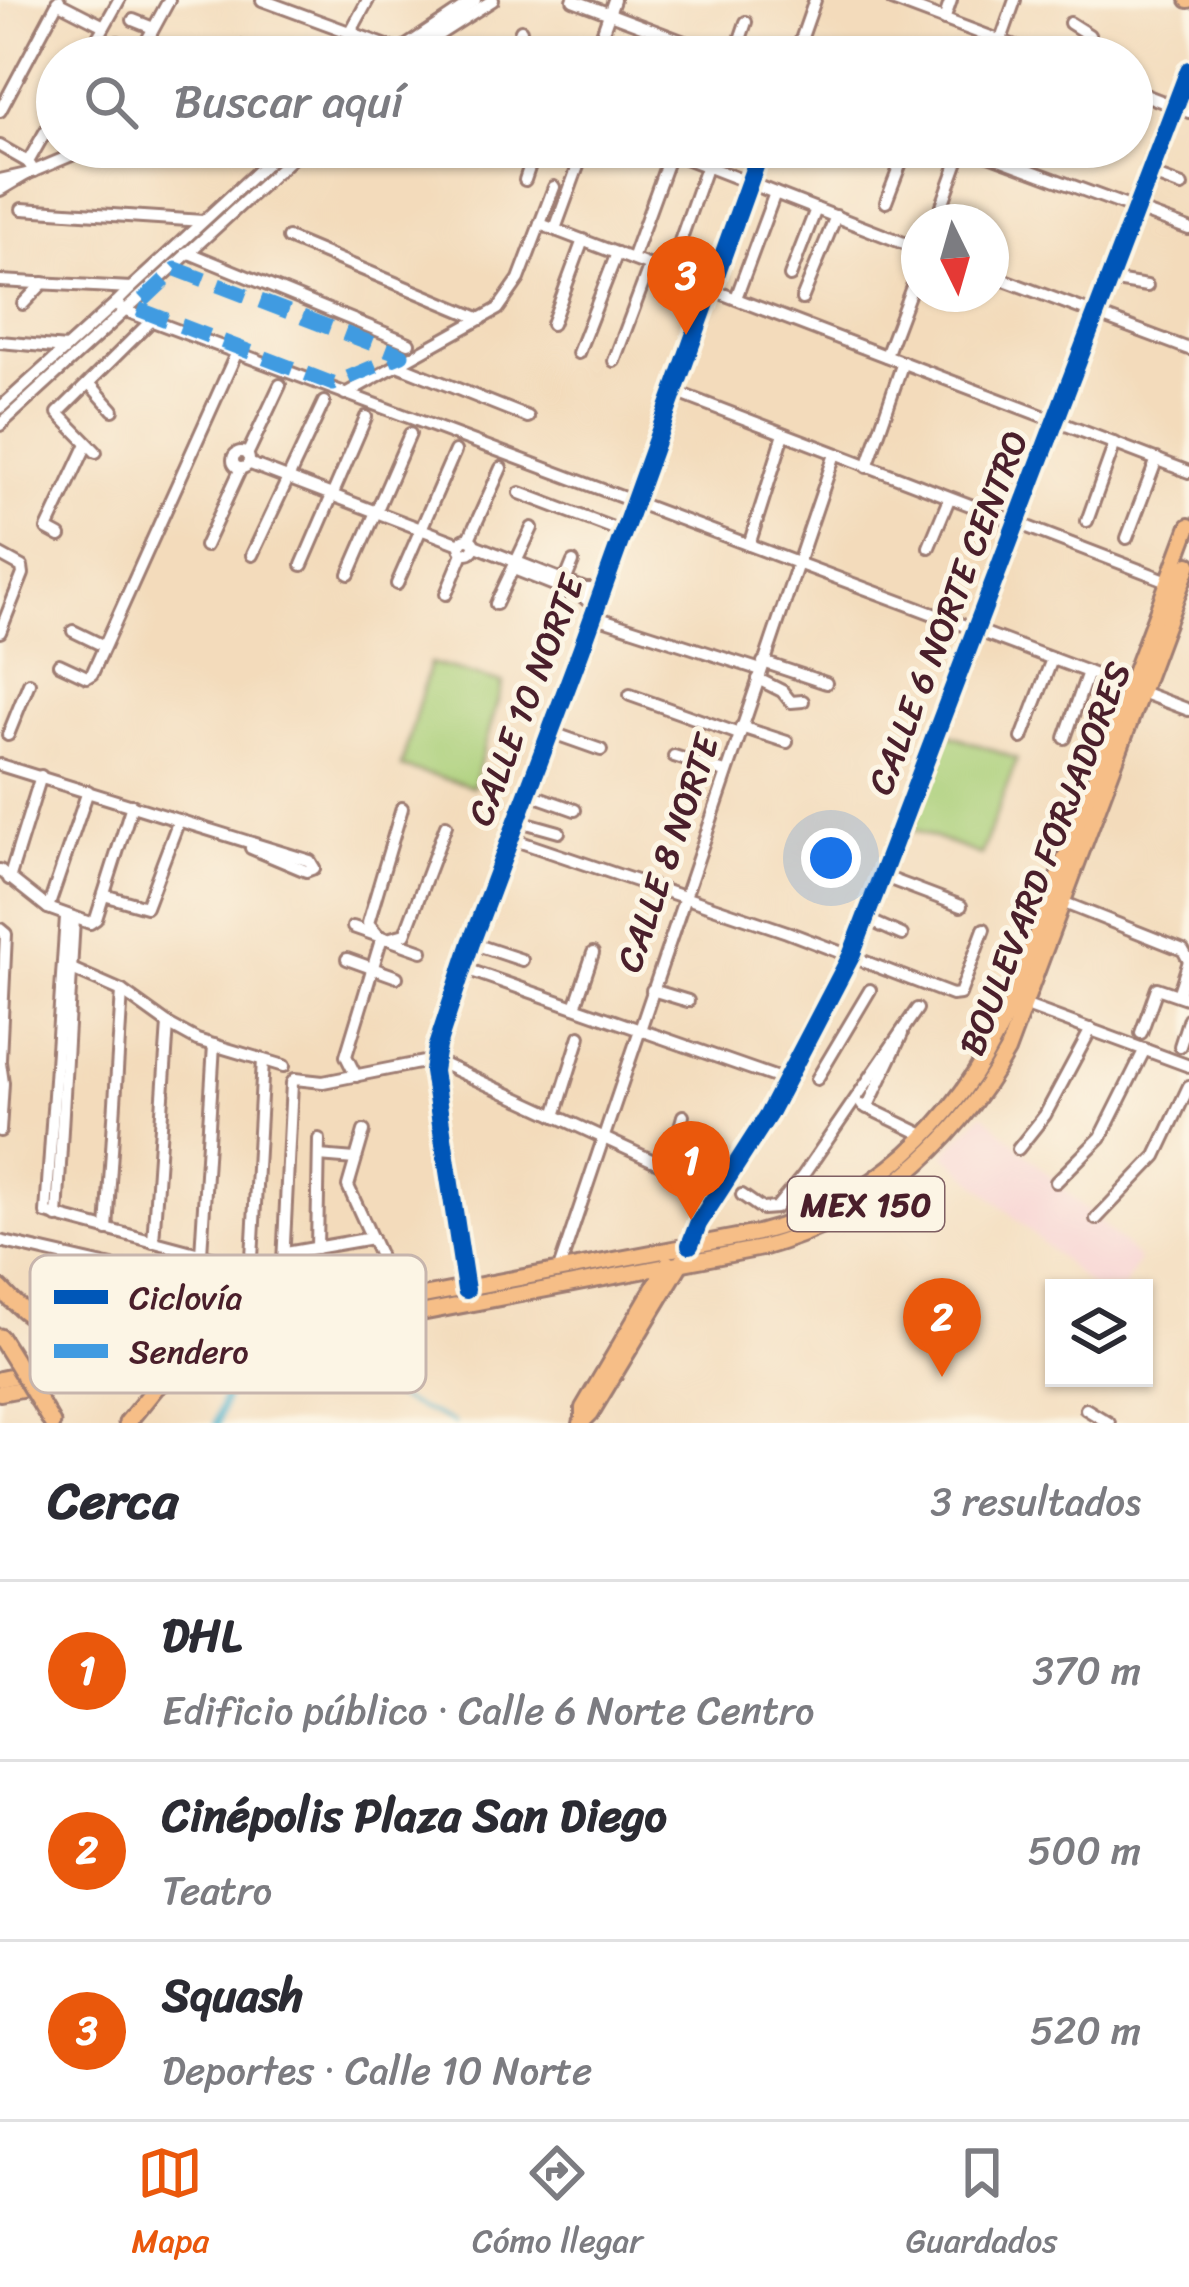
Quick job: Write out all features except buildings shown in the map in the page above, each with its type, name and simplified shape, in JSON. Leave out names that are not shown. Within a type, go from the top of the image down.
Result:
[{"type":"highway","points":[[0,1288],[30,1317]]},
{"type":"highway","points":[[0,1337],[30,1386]]},
{"type":"highway","points":[[34,1393],[52,1423]]},
{"type":"highway","points":[[127,1423],[150,1393]]},
{"type":"main road","name":"BOULEVARD FORJADORES","points":[[1179,585],[1189,526]]},
{"type":"main road","name":"BOULEVARD FORJADORES","points":[[674,1265],[795,1238],[839,1220],[902,1180],[975,1106],[1007,1051],[1019,1003],[1136,690],[1189,564]]},
{"type":"main road","name":"BOULEVARD FORJADORES","points":[[682,1246],[791,1224],[832,1206],[893,1167],[927,1137],[968,1088],[1019,1003],[1062,902],[1136,690]]},
{"type":"main road","points":[[582,1422],[682,1246]]},
{"type":"main road","name":"MEX 150","points":[[426,1297],[682,1246]]},
{"type":"main road","name":"MEX 150","points":[[426,1313],[674,1265]]},
{"type":"main road","name":"MEX 150","points":[[0,1379],[30,1372]]},
{"type":"main road","name":"MEX 150","points":[[0,1393],[30,1387]]},
{"type":"street","points":[[99,36],[119,0]]},
{"type":"street","points":[[262,0],[357,36]]},
{"type":"street","points":[[350,33],[368,0]]},
{"type":"street","points":[[426,36],[475,0]]},
{"type":"street","points":[[432,36],[493,0]]},
{"type":"street","points":[[573,0],[668,36]]},
{"type":"street","points":[[602,36],[614,0]]},
{"type":"street","points":[[802,36],[815,0]]},
{"type":"street","points":[[892,0],[914,4],[987,36]]},
{"type":"street","points":[[944,20],[951,0]]},
{"type":"street","points":[[1003,36],[1016,0]]},
{"type":"street","points":[[39,36],[57,1],[104,26]]},
{"type":"street","points":[[149,36],[166,1]]},
{"type":"street","points":[[133,20],[153,28]]},
{"type":"street","points":[[741,36],[746,22]]},
{"type":"street","points":[[1070,23],[1090,36]]},
{"type":"street","points":[[519,36],[521,30]]},
{"type":"street","points":[[656,36],[657,32]]},
{"type":"street","points":[[0,111],[36,42]]},
{"type":"street","name":"CALLE 6 NORTE CENTRO","points":[[1153,166],[1189,70]]},
{"type":"street","points":[[1153,98],[1189,112]]},
{"type":"street","points":[[0,146],[30,169]]},
{"type":"street","points":[[0,190],[30,169],[36,156]]},
{"type":"street","points":[[0,180],[36,167]]},
{"type":"street","points":[[0,425],[121,307],[131,287],[261,168]]},
{"type":"street","points":[[0,408],[281,168]]},
{"type":"street","points":[[525,180],[529,168]]},
{"type":"street","points":[[555,229],[577,168]]},
{"type":"street","points":[[632,259],[665,168]]},
{"type":"street","points":[[679,244],[706,168]]},
{"type":"street","points":[[714,168],[901,242]]},
{"type":"street","name":"CALLE 10 NORTE","points":[[466,1290],[434,1060],[471,943],[754,168]]},
{"type":"street","points":[[886,202],[899,168]]},
{"type":"street","points":[[943,204],[957,168]]},
{"type":"street","points":[[1022,168],[1189,229]]},
{"type":"street","name":"CALLE 6 NORTE CENTRO","points":[[682,1246],[787,1081],[851,956],[1152,168]]},
{"type":"street","points":[[1150,174],[1182,186]]},
{"type":"street","points":[[345,394],[498,309],[510,294],[554,187]]},
{"type":"street","points":[[736,298],[776,193]]},
{"type":"street","points":[[22,209],[203,221]]},
{"type":"street","points":[[790,277],[816,209]]},
{"type":"street","points":[[802,299],[836,216]]},
{"type":"street","points":[[540,224],[1189,472]]},
{"type":"street","points":[[288,238],[481,320]]},
{"type":"street","points":[[552,324],[583,240]]},
{"type":"street","points":[[187,252],[409,343]]},
{"type":"street","points":[[578,353],[617,253]]},
{"type":"street","points":[[614,361],[650,266]]},
{"type":"street","points":[[1109,280],[1147,286]]},
{"type":"street","points":[[0,281],[131,287]]},
{"type":"street","points":[[1009,281],[1189,349]]},
{"type":"street","points":[[23,304],[43,283]]},
{"type":"street","points":[[121,307],[150,322],[1189,710]]},
{"type":"street","points":[[886,356],[902,312]]},
{"type":"street","points":[[60,536],[47,529],[71,493],[91,449],[58,413],[150,322]]},
{"type":"street","points":[[0,342],[66,348]]},
{"type":"street","points":[[120,354],[130,365]]},
{"type":"street","points":[[59,664],[87,677],[236,354]]},
{"type":"street","points":[[867,466],[903,362]]},
{"type":"street","points":[[400,366],[528,417]]},
{"type":"street","points":[[89,383],[112,410]]},
{"type":"street","points":[[205,546],[280,386]]},
{"type":"street","points":[[673,391],[1179,585]]},
{"type":"street","points":[[252,555],[324,402]]},
{"type":"street","points":[[302,565],[366,418]]},
{"type":"street","points":[[349,574],[410,434]]},
{"type":"street","points":[[749,544],[784,434]]},
{"type":"street","points":[[1087,521],[1115,443]]},
{"type":"street","points":[[397,584],[455,451]]},
{"type":"street","name":"CALLE 8 NORTE","points":[[558,1272],[835,454]]},
{"type":"street","points":[[1127,538],[1157,459]]},
{"type":"street","points":[[245,462],[563,584],[603,589]]},
{"type":"street","points":[[446,594],[501,468]]},
{"type":"street","points":[[520,493],[622,532]]},
{"type":"street","points":[[929,547],[950,499]]},
{"type":"street","points":[[496,604],[532,528]]},
{"type":"street","points":[[0,555],[22,567],[23,574],[0,632]]},
{"type":"street","points":[[550,614],[573,562]]},
{"type":"street","points":[[563,584],[595,612],[761,670],[826,683]]},
{"type":"street","points":[[73,631],[104,646]]},
{"type":"street","points":[[1022,738],[1052,658]]},
{"type":"street","points":[[761,670],[790,702],[803,701]]},
{"type":"street","points":[[1066,738],[1088,673]]},
{"type":"street","points":[[8,735],[29,683]]},
{"type":"street","points":[[630,695],[787,742]]},
{"type":"street","points":[[0,712],[15,717]]},
{"type":"street","points":[[550,732],[602,750]]},
{"type":"street","points":[[674,756],[725,772]]},
{"type":"street","points":[[0,765],[310,861],[314,868],[306,871],[232,837]]},
{"type":"street","points":[[41,776],[5,874],[48,908],[70,918],[93,922],[132,805]]},
{"type":"street","points":[[48,908],[88,791]]},
{"type":"street","points":[[527,793],[574,810]]},
{"type":"street","points":[[385,938],[368,923],[402,808]]},
{"type":"street","points":[[104,895],[146,907],[179,820]]},
{"type":"street","points":[[516,820],[559,832]]},
{"type":"street","points":[[385,938],[405,934],[446,825]]},
{"type":"street","points":[[509,838],[956,996],[984,929]]},
{"type":"street","points":[[881,876],[961,906]]},
{"type":"street","points":[[1062,902],[1183,950],[1189,961],[1183,997],[1157,988],[1141,1033]]},
{"type":"street","points":[[70,918],[52,1215],[207,1255]]},
{"type":"street","points":[[866,920],[902,935]]},
{"type":"street","points":[[353,927],[422,951]]},
{"type":"street","points":[[0,929],[7,934],[8,949],[0,1131]]},
{"type":"street","points":[[356,1076],[346,1056],[385,938]]},
{"type":"street","points":[[471,943],[522,960]]},
{"type":"street","points":[[575,1007],[593,953]]},
{"type":"street","points":[[347,959],[397,976]]},
{"type":"street","points":[[67,967],[122,991],[168,1024],[214,1045],[284,1066]]},
{"type":"street","points":[[463,968],[787,1081]]},
{"type":"street","points":[[652,990],[688,1001]]},
{"type":"street","points":[[817,1078],[870,990]]},
{"type":"street","points":[[107,1230],[122,991]]},
{"type":"street","points":[[1019,1003],[1189,1066]]},
{"type":"street","points":[[742,1195],[762,1210],[776,1208],[885,1061],[916,1009]]},
{"type":"street","points":[[1180,1046],[1189,1018]]},
{"type":"street","points":[[153,1242],[168,1024]]},
{"type":"street","points":[[814,1025],[841,1038]]},
{"type":"street","points":[[1018,1148],[1045,1115],[1091,1029]]},
{"type":"street","points":[[554,1116],[580,1036]]},
{"type":"street","points":[[201,1254],[214,1045]]},
{"type":"street","points":[[1056,1182],[1101,1137],[1145,1049]]},
{"type":"street","points":[[247,1255],[263,1060]]},
{"type":"street","points":[[372,1238],[286,1253],[292,1083],[296,1079],[323,1082],[434,1060],[719,1191]]},
{"type":"street","points":[[867,1108],[885,1061]]},
{"type":"street","points":[[1096,1219],[1156,1156],[1189,1086]]},
{"type":"street","points":[[854,1100],[927,1137]]},
{"type":"street","points":[[669,1167],[682,1116]]},
{"type":"street","points":[[364,1131],[348,1186],[379,1254]]},
{"type":"street","points":[[317,1248],[319,1139]]},
{"type":"street","points":[[320,1156],[355,1159]]},
{"type":"street","points":[[0,1240],[64,1255]]},
{"type":"street","points":[[1086,1409],[1104,1422]]},
{"type":"shaded area","points":[[983,1113],[1139,1259],[1129,1279],[1083,1279],[944,1154]]},
{"type":"green space","points":[[430,663],[503,683],[473,787],[401,767]]},
{"type":"green space","points":[[944,732],[1017,759],[981,855],[908,828]]},
{"type":"waterway","points":[[217,1423],[226,1393]]},
{"type":"waterway","points":[[385,1393],[455,1423]]},
{"type":"marked path","points":[[176,269],[402,355],[333,384],[135,308],[176,269]]},
{"type":"cycle path","points":[[1153,164],[1189,70]]},
{"type":"cycle path","points":[[466,1290],[433,1071],[437,1046],[754,168]]},
{"type":"cycle path","points":[[690,1245],[698,1224],[768,1115],[851,956],[1152,168]]},
{"type":"place","name":"Squash","points":[[686,335]]},
{"type":"place","name":"DHL","points":[[691,1220]]},
{"type":"place","name":"Cinépolis Plaza San Diego","points":[[942,1377]]}]
